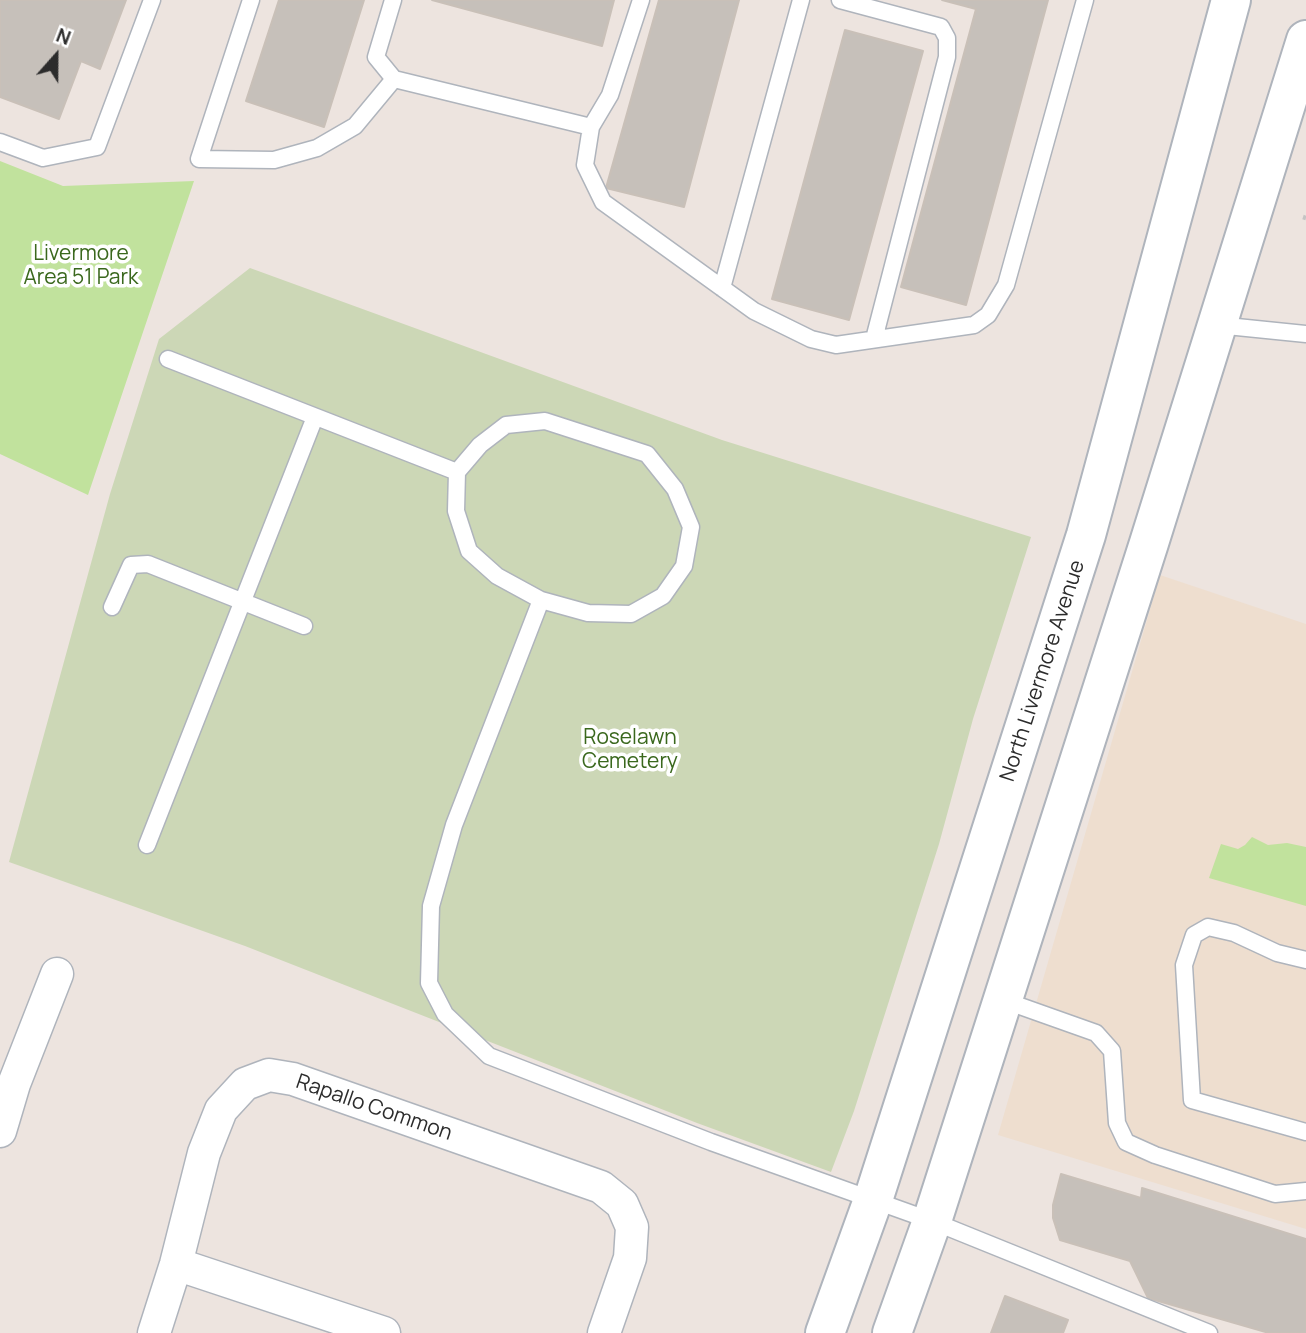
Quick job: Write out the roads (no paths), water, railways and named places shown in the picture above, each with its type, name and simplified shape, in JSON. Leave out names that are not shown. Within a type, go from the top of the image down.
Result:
[{"type":"main road","name":"North Livermore Avenue","points":[[825,1333],[873,1200],[1086,535],[1231,0]]},
{"type":"main road","points":[[892,1333],[932,1221],[1003,1000],[1306,40]]},
{"type":"street","points":[[0,1131],[14,1084],[57,974]]},
{"type":"street","name":"Rapallo Common","points":[[154,1333],[176,1264],[204,1153],[221,1110],[245,1084],[269,1075],[293,1079],[601,1187],[622,1204],[632,1227],[630,1258],[604,1333]]},
{"type":"street","points":[[176,1264],[384,1333]]},
{"type":"lane","points":[[0,142],[43,158],[97,147],[152,0]]},
{"type":"lane","points":[[251,0],[199,159],[274,160],[317,148],[355,126],[394,79]]},
{"type":"lane","points":[[393,0],[376,57],[394,79],[591,127]]},
{"type":"lane","points":[[640,0],[610,95],[591,127],[585,165],[603,202],[754,311],[811,339],[836,345],[974,325],[988,315],[1006,285],[1085,0]]},
{"type":"lane","points":[[722,288],[801,0]]},
{"type":"lane","points":[[840,0],[941,27],[947,38],[947,57],[874,339]]},
{"type":"lane","points":[[1217,325],[1306,334]]},
{"type":"lane","points":[[168,359],[457,472]]},
{"type":"lane","points":[[147,845],[316,417]]},
{"type":"lane","points":[[545,421],[647,454],[675,489],[691,527],[684,566],[663,596],[631,614],[588,613],[541,600],[497,576],[470,551],[456,510],[457,472],[480,445],[506,425],[545,421]]},
{"type":"lane","points":[[111,607],[131,565],[148,564],[304,626]]},
{"type":"lane","points":[[541,600],[454,825],[431,906],[429,983],[445,1014],[489,1056],[711,1142],[932,1221],[1209,1333]]},
{"type":"lane","points":[[1306,960],[1277,953],[1234,933],[1208,927],[1194,935],[1184,965],[1192,1100],[1306,1132]]},
{"type":"lane","points":[[1003,1000],[1096,1032],[1112,1051],[1117,1123],[1125,1142],[1155,1155],[1275,1194],[1306,1191]]},
{"type":"park label","name":"Livermore Area 51 Park","points":[[81,266]]},
{"type":"park label","name":"Roselawn Cemetery","points":[[630,750]]}]
